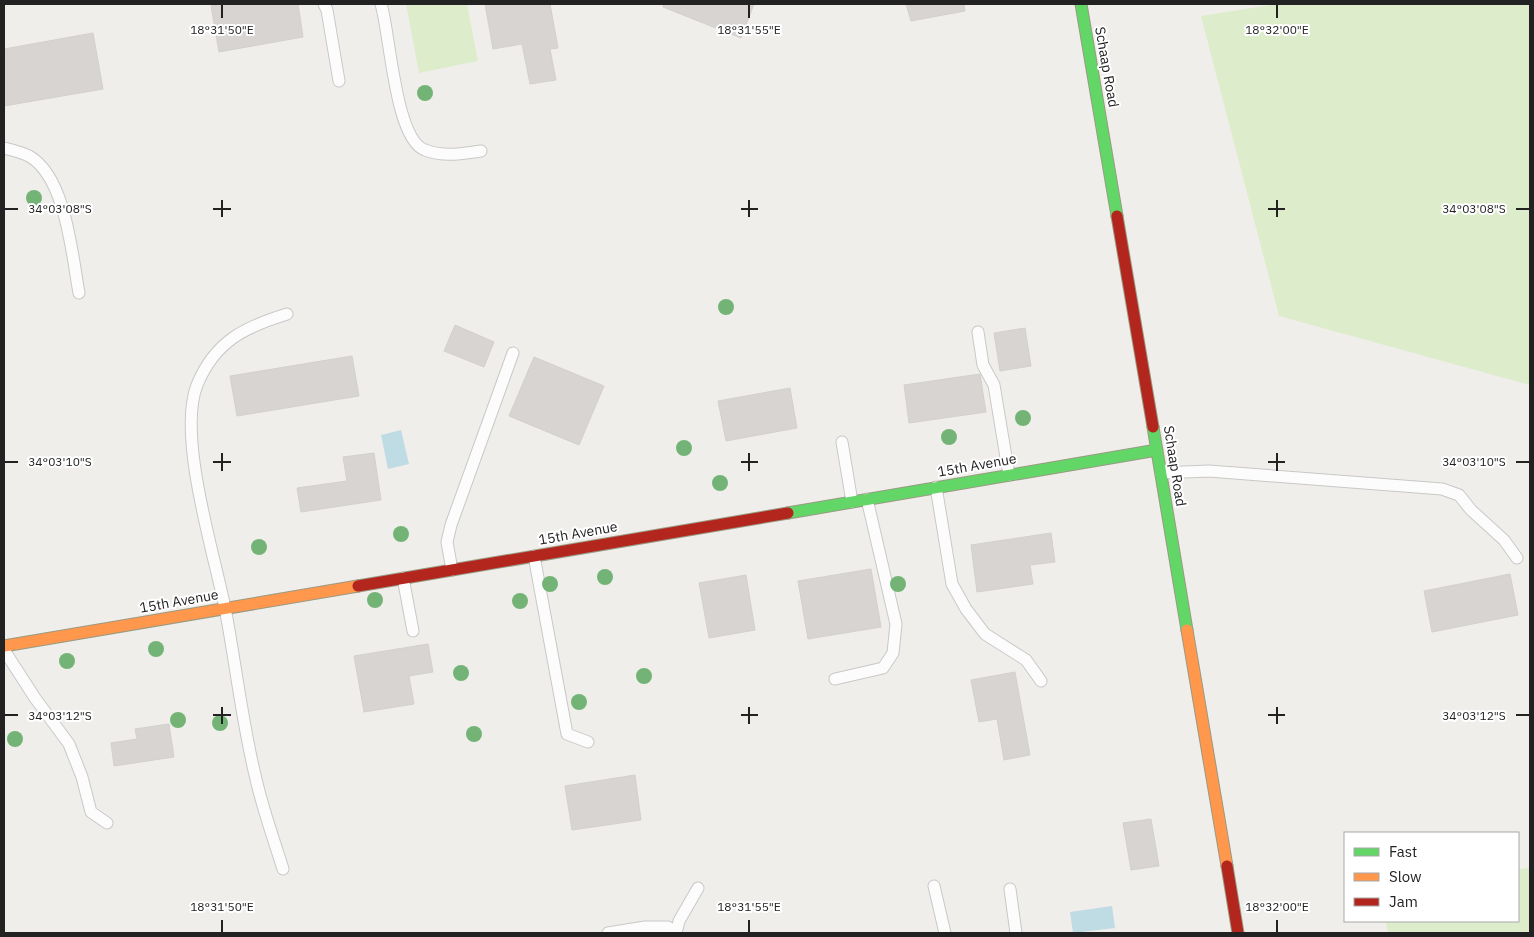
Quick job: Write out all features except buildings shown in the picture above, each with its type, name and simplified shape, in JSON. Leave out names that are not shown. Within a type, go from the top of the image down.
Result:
[{"type":"street","name":"Schaap Road","points":[[1081,4],[1238,933]]},
{"type":"street","name":"15th Avenue","points":[[4,646],[1157,450]]},
{"type":"lane","points":[[324,4],[327,10],[339,81]]},
{"type":"lane","points":[[381,4],[386,20],[394,80],[404,121],[413,140],[423,150],[453,155],[481,151]]},
{"type":"lane","points":[[4,148],[31,157],[54,183],[61,198],[79,293]]},
{"type":"lane","points":[[283,870],[256,780],[225,609],[198,485],[191,428],[192,403],[197,386],[208,364],[227,340],[253,324],[288,314]]},
{"type":"lane","points":[[978,332],[983,364],[994,385],[1009,475]]},
{"type":"lane","points":[[452,570],[447,542],[451,525],[513,353]]},
{"type":"lane","points":[[842,442],[852,502]]},
{"type":"lane","points":[[1161,473],[1209,471],[1442,489],[1459,495],[1471,510],[1504,540],[1517,558]]},
{"type":"lane","points":[[936,487],[948,566],[956,593],[966,610],[985,634],[1026,660],[1041,681]]},
{"type":"lane","points":[[835,679],[883,668],[893,653],[896,624],[867,499]]},
{"type":"lane","points":[[534,556],[567,734],[588,742]]},
{"type":"lane","points":[[402,578],[413,631]]},
{"type":"lane","points":[[4,650],[35,698],[69,744],[82,777],[91,812],[107,823]]},
{"type":"lane","points":[[934,886],[945,933]]},
{"type":"lane","points":[[608,933],[645,927],[668,927],[675,933],[679,921],[698,888]]},
{"type":"lane","points":[[1010,889],[1016,933]]},
{"type":"green space","points":[[406,4],[467,4],[478,61],[419,73]]},
{"type":"green space","points":[[1276,4],[1530,4],[1530,385],[1279,316],[1201,16]]},
{"type":"green space","points":[[1530,868],[1530,933],[1388,933],[1386,922],[1519,922],[1519,869]]},
{"type":"water","points":[[401,430],[409,464],[388,469],[381,435]]},
{"type":"water","points":[[1112,906],[1115,928],[1073,933],[1070,912]]},
{"type":"traffic: fast","points":[[1081,4],[1117,216]]},
{"type":"traffic: fast","points":[[1153,427],[1187,630]]},
{"type":"traffic: fast","points":[[788,513],[1157,450]]},
{"type":"traffic: slow","points":[[4,646],[358,586]]},
{"type":"traffic: slow","points":[[1187,630],[1227,866]]},
{"type":"traffic: jam","points":[[1117,216],[1153,427]]},
{"type":"traffic: jam","points":[[358,586],[788,513]]},
{"type":"traffic: jam","points":[[1227,866],[1238,933]]}]
